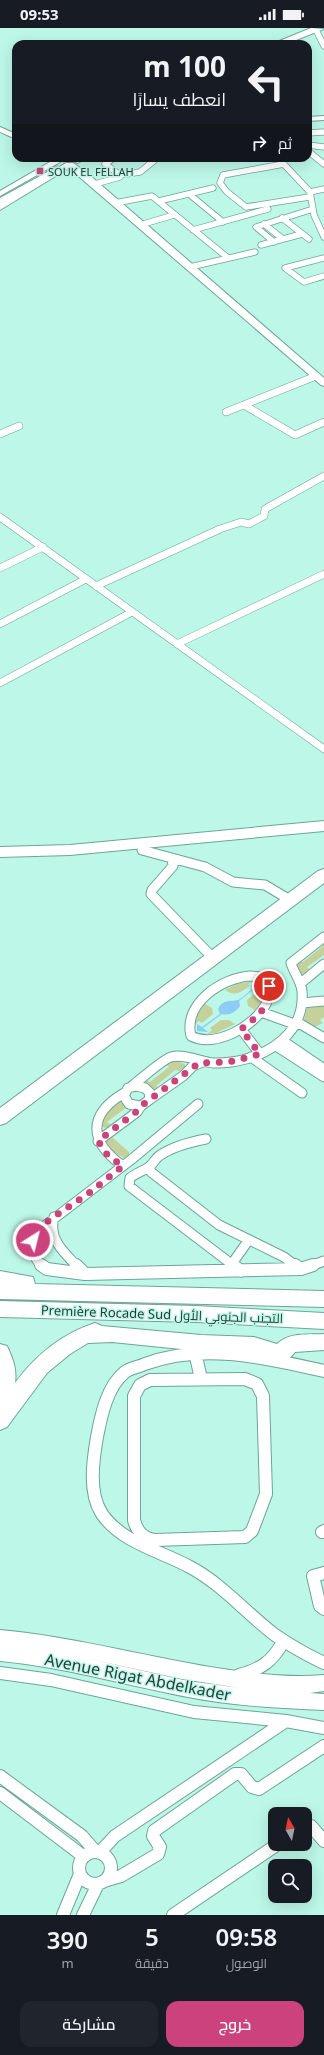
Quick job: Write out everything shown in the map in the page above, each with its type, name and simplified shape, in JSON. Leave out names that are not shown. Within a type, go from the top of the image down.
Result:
[{"type":"highway","points":[[288,40],[319,29]]},
{"type":"highway","points":[[294,40],[319,29]]},
{"type":"highway","points":[[0,198],[49,172],[0,203]]},
{"type":"highway","points":[[0,852],[70,850],[324,826]]},
{"type":"highway","points":[[0,860],[65,857],[304,834],[324,834]]},
{"type":"highway","points":[[0,863],[42,862],[65,857]]},
{"type":"highway","points":[[0,1118],[324,875]]},
{"type":"highway","points":[[0,1279],[45,1286],[198,1304]]},
{"type":"highway","name":"Première Rocade Sud التجنب الجنوبي الأول","points":[[0,1291],[92,1294],[198,1304],[324,1320]]},
{"type":"highway","name":"Première Rocade Sud التجنب الجنوبي الأول","points":[[0,1309],[324,1299]]},
{"type":"highway","points":[[0,1421],[33,1373],[58,1351],[86,1335],[102,1329],[198,1304]]},
{"type":"highway","points":[[86,1335],[112,1334],[201,1343],[254,1345],[280,1357],[290,1344],[324,1342]]},
{"type":"highway","points":[[0,1352],[6,1366],[6,1379],[0,1398]]},
{"type":"street","points":[[319,29],[324,46]]},
{"type":"street","points":[[312,120],[324,119]]},
{"type":"street","points":[[0,125],[12,131]]},
{"type":"street","points":[[0,129],[12,135]]},
{"type":"street","points":[[312,134],[324,132]]},
{"type":"street","points":[[312,140],[316,146]]},
{"type":"street","points":[[312,146],[324,147]]},
{"type":"street","points":[[312,154],[324,164]]},
{"type":"street","points":[[0,194],[53,162]]},
{"type":"street","points":[[60,162],[62,165],[75,162]]},
{"type":"street","points":[[75,162],[83,174],[115,203],[324,383]]},
{"type":"street","points":[[0,207],[75,162]]},
{"type":"street","points":[[109,162],[106,164],[120,175]]},
{"type":"street","points":[[95,184],[120,177],[120,175],[140,172],[151,162]]},
{"type":"street","points":[[309,195],[285,202],[246,207],[227,192],[220,183],[223,175],[284,164],[309,195],[312,209],[324,237]]},
{"type":"street","points":[[159,201],[213,188]]},
{"type":"street","points":[[193,230],[223,222],[324,189]]},
{"type":"street","points":[[189,194],[223,222]]},
{"type":"street","points":[[115,203],[152,196],[228,258]]},
{"type":"street","points":[[274,242],[256,228],[264,224],[312,209]]},
{"type":"street","points":[[140,225],[174,214]]},
{"type":"street","points":[[282,218],[309,239]]},
{"type":"street","points":[[264,224],[283,239]]},
{"type":"street","points":[[262,245],[302,234]]},
{"type":"street","points":[[190,268],[255,252]]},
{"type":"street","points":[[324,258],[285,268],[304,282],[324,276]]},
{"type":"street","points":[[226,412],[316,376]]},
{"type":"street","points":[[244,405],[295,435],[324,422]]},
{"type":"street","points":[[0,434],[19,426]]},
{"type":"street","points":[[96,586],[220,529],[241,522],[250,524],[264,516],[265,509],[324,476]]},
{"type":"street","points":[[2,521],[43,547],[324,748]]},
{"type":"street","points":[[0,568],[43,547]]},
{"type":"street","points":[[177,644],[324,574]]},
{"type":"street","points":[[0,624],[86,579]]},
{"type":"street","points":[[0,683],[132,612]]},
{"type":"street","points":[[142,850],[205,867],[233,882],[265,885],[290,900]]},
{"type":"street","points":[[172,858],[173,866],[152,890],[151,894],[213,958]]},
{"type":"street","points":[[123,1166],[108,1156],[98,1141],[96,1128],[98,1117],[108,1103],[124,1093],[170,1057],[178,1056],[203,1062],[229,1062],[255,1056],[279,1043],[293,1032],[297,1024],[302,1003],[301,983],[291,965],[292,961],[324,937]]},
{"type":"street","points":[[301,983],[324,964]]},
{"type":"street","points":[[261,977],[269,983],[268,1000],[254,1020],[241,1029],[218,1038],[202,1040],[191,1036],[188,1025],[189,1019],[197,1005],[216,988],[239,978],[261,977]]},
{"type":"street","points":[[302,1003],[317,1004],[324,1001]]},
{"type":"street","points":[[261,1012],[322,1033]]},
{"type":"street","points":[[241,1029],[255,1056],[302,1093]]},
{"type":"street","points":[[279,1043],[324,1069]]},
{"type":"street","points":[[279,1043],[324,1078]]},
{"type":"street","points":[[98,1141],[136,1112],[141,1106],[183,1076],[193,1066],[203,1062]]},
{"type":"street","points":[[132,1086],[145,1088],[150,1093],[150,1100]]},
{"type":"street","points":[[124,1093],[126,1102],[133,1106],[141,1106]]},
{"type":"street","points":[[198,1104],[89,1193],[54,1217],[34,1234],[33,1248],[36,1259],[40,1264],[47,1268],[85,1274],[301,1269],[324,1261]]},
{"type":"street","points":[[206,1139],[186,1144],[166,1152],[154,1160],[149,1167],[139,1171],[130,1178],[129,1186],[231,1265],[241,1271]]},
{"type":"street","points":[[149,1167],[151,1172],[219,1225],[248,1241],[284,1257],[301,1269]]},
{"type":"street","points":[[54,1217],[51,1225],[53,1239],[85,1274]]},
{"type":"street","points":[[231,1265],[248,1241]]},
{"type":"street","points":[[195,1352],[201,1379]]},
{"type":"street","points":[[324,1371],[280,1357],[195,1352],[173,1355],[125,1372],[109,1395],[100,1422],[94,1456],[94,1491],[102,1514],[126,1536],[200,1573],[283,1642],[304,1655],[324,1663]]},
{"type":"street","points":[[201,1379],[253,1380],[262,1389],[266,1494],[264,1501],[255,1526],[250,1534],[245,1537],[155,1540],[146,1538],[135,1528],[134,1520],[134,1396],[136,1388],[141,1383],[150,1380],[201,1379]]},
{"type":"street","points":[[324,1573],[313,1576],[320,1606],[324,1609]]},
{"type":"street","points":[[0,1638],[48,1643],[225,1678],[298,1685],[324,1683]]},
{"type":"street","points":[[225,1678],[262,1668],[272,1660],[283,1642]]},
{"type":"street","name":"Avenue Rigat Abdelkader","points":[[0,1653],[50,1659],[212,1694],[258,1699],[324,1702]]},
{"type":"street","points":[[0,1673],[51,1680],[194,1712],[286,1721],[324,1728]]},
{"type":"street","points":[[63,1915],[80,1874],[79,1865],[115,1836],[286,1721]]},
{"type":"street","points":[[80,1874],[85,1881],[101,1882],[122,1876],[158,1854],[160,1847],[153,1836],[154,1830],[235,1774],[241,1774],[252,1787],[259,1789],[324,1746]]},
{"type":"street","points":[[0,1776],[82,1836],[93,1853]]},
{"type":"street","points":[[0,1793],[93,1853],[108,1858],[111,1868],[108,1878],[101,1882],[83,1915]]},
{"type":"street","points":[[312,1827],[324,1841]]},
{"type":"street","points":[[173,1915],[268,1851]]},
{"type":"green space","points":[[324,941],[324,955],[307,967],[310,970],[304,974],[300,973],[295,966],[299,960],[303,962],[323,946],[320,944]]},
{"type":"green space","points":[[252,981],[248,984],[250,986],[238,993],[232,993],[225,990],[237,984]]},
{"type":"green space","points":[[266,990],[263,999],[255,1010],[248,1006],[247,1000],[258,991],[262,993]]},
{"type":"green space","points":[[205,1004],[212,1008],[213,1014],[202,1023],[199,1021],[194,1025],[197,1014]]},
{"type":"green space","points":[[324,1006],[324,1017],[320,1020],[323,1023],[314,1027],[304,1020],[307,1008]]},
{"type":"green space","points":[[221,1020],[229,1020],[235,1024],[216,1033],[207,1034],[212,1030],[210,1028]]},
{"type":"green space","points":[[174,1060],[185,1064],[185,1067],[179,1071],[175,1070],[156,1086],[160,1089],[155,1093],[152,1088],[142,1083],[145,1079],[150,1082],[169,1067],[165,1063]]},
{"type":"green space","points":[[120,1099],[127,1107],[107,1122],[113,1126],[108,1129],[103,1127],[102,1124],[105,1114]]},
{"type":"green space","points":[[112,1137],[129,1152],[129,1156],[124,1158],[112,1151],[106,1142]]},
{"type":"water","points":[[261,981],[264,984],[264,990],[258,986],[239,1001],[240,1006],[234,1012],[230,1014],[222,1014],[203,1028],[208,1032],[197,1031],[197,1024],[202,1027],[220,1014],[218,1009],[222,1004],[240,999],[256,986],[253,982]]},
{"type":"tunnel","points":[[51,173],[69,162]]},
{"type":"place","name":"SOUK EL FELLAH","points":[[40,171]]},
{"type":"route","points":[[33,1240],[34,1234],[49,1220],[89,1193],[123,1166],[114,1162],[103,1151],[98,1141],[136,1112],[141,1106],[183,1076],[193,1066],[203,1062],[229,1062],[260,1054],[241,1029],[254,1020],[261,1012],[268,1000],[270,991],[269,986]]}]
